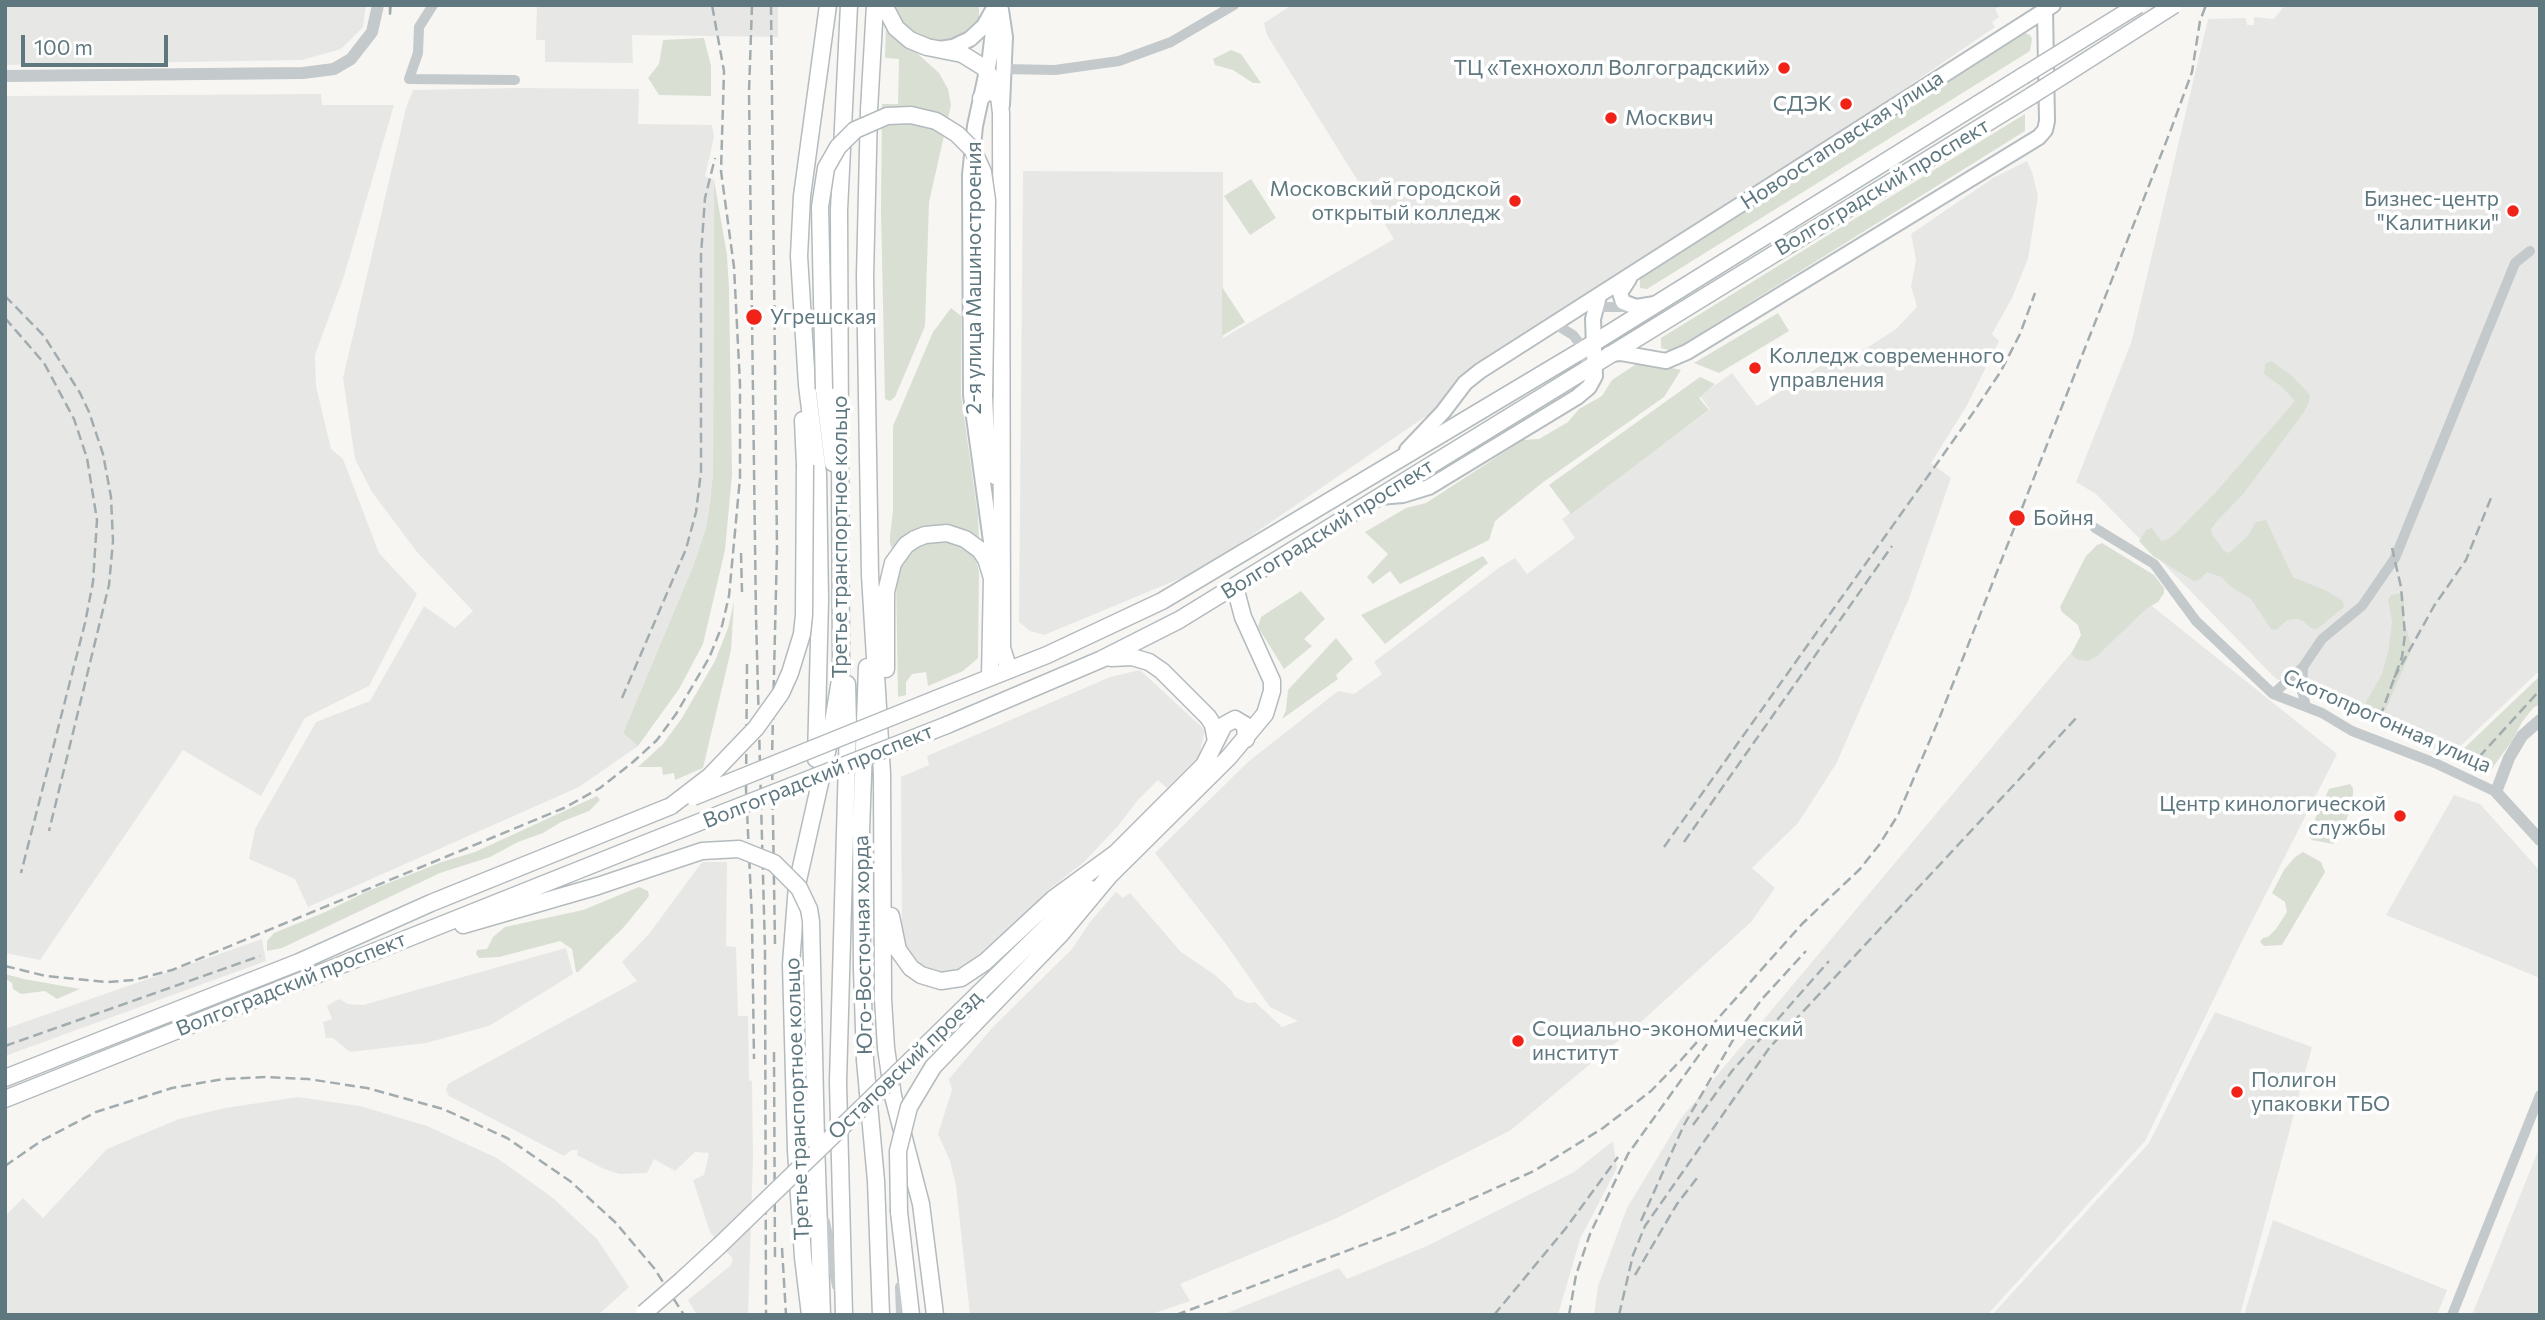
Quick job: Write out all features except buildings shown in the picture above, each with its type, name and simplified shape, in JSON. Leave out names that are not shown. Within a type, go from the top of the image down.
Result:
[{"type":"main road","points":[[802,857],[816,771],[820,600],[817,466],[807,385],[799,256],[802,196],[828,5]]},
{"type":"main road","name":"Третье транспортное кольцо","points":[[810,1315],[796,1150],[792,997],[794,909],[802,857],[841,674],[839,198],[849,5]]},
{"type":"main road","name":"Третье транспортное кольцо","points":[[875,5],[865,209],[870,575],[882,774],[882,967],[886,1048],[893,1096],[923,1217],[935,1315]]},
{"type":"main road","points":[[884,5],[891,20],[903,34],[917,44],[962,54],[987,71],[999,96],[1001,113]]},
{"type":"main road","points":[[935,49],[953,47],[970,39],[984,26],[997,5]]},
{"type":"main road","name":"2-я улица Машиностроения","points":[[997,5],[1005,37],[1001,113],[997,505],[1002,648],[1009,670]]},
{"type":"main road","name":"2-я улица Машиностроения","points":[[990,677],[991,541],[997,505],[971,395],[970,156],[997,5]]},
{"type":"main road","name":"Волгоградский проспект","points":[[5,1078],[299,962],[430,903],[1009,670],[1130,618],[1589,346],[2138,5]]},
{"type":"main road","name":"Волгоградский проспект","points":[[5,1099],[947,725],[1102,659],[1179,620],[1235,587],[2174,5]]},
{"type":"main road","points":[[1598,361],[1621,353],[1666,361],[1687,352],[2039,137],[2045,130],[2047,121],[2049,8]]},
{"type":"main road","name":"Новоостаповская улица","points":[[1592,303],[2049,8]]},
{"type":"main road","points":[[981,98],[986,92],[999,96]]},
{"type":"main road","points":[[841,519],[824,389],[820,207],[826,169],[838,147],[855,130],[887,116],[911,115],[936,121],[957,134],[973,150],[983,172],[987,200],[984,397],[986,439],[997,505]]},
{"type":"main road","points":[[1632,276],[1623,286],[1620,299],[1627,305],[1636,307],[1656,304]]},
{"type":"main road","points":[[671,806],[710,776],[756,728],[781,693],[797,654],[804,615],[805,465],[798,307],[800,292]]},
{"type":"main road","points":[[1379,497],[1403,495],[1429,487],[1577,397],[1589,387],[1598,361],[1589,346],[1592,303]]},
{"type":"main road","name":"Волгоградский проспект","points":[[1390,465],[1420,439],[1465,383],[1480,371],[1592,303]]},
{"type":"main road","points":[[1653,326],[1648,346],[1655,356],[1666,361]]},
{"type":"main road","points":[[882,774],[885,762],[886,592],[893,563],[906,545],[915,539],[947,533],[965,539],[980,551],[986,559],[992,578]]},
{"type":"main road","name":"Юго-Восточная хорда","points":[[870,575],[862,780],[862,969],[864,1059],[876,1181],[881,1315]]},
{"type":"main road","points":[[911,1315],[899,1212],[898,1152],[909,1107],[933,1067],[1061,934],[1110,875],[1246,739],[1265,714],[1272,681],[1243,617],[1235,587]]},
{"type":"main road","name":"Юго-Восточная хорда","points":[[842,604],[848,726],[838,1082],[844,1315]]},
{"type":"main road","points":[[1102,659],[1142,659],[1162,671],[1208,717],[1213,725],[1216,741]]},
{"type":"main road","points":[[883,859],[893,937],[904,960],[911,968],[929,978],[941,981],[961,978],[985,962],[1053,899],[1116,853],[1204,765],[1224,724],[1235,719],[1245,724],[1246,739]]},
{"type":"main road","points":[[370,952],[598,886],[702,851],[739,849],[774,863],[799,888],[809,909],[811,921],[821,1315]]},
{"type":"main road","name":"Остаповский проезд","points":[[643,1314],[720,1245],[1070,904],[1110,875]]},
{"type":"street","points":[[5,76],[303,73],[334,69],[351,59],[372,32],[378,5]]},
{"type":"street","points":[[433,5],[419,27],[418,53],[409,79],[516,80]]},
{"type":"street","points":[[1004,69],[1055,70],[1119,61],[1171,42],[1234,5]]},
{"type":"street","points":[[2273,694],[2304,667],[2322,639],[2362,606],[2395,558],[2515,263],[2530,251]]},
{"type":"street","points":[[1592,303],[1636,307]]},
{"type":"street","points":[[1555,324],[1589,346]]},
{"type":"street","name":"Скотопрогонная улица","points":[[2095,528],[2154,564],[2196,621],[2273,694],[2306,706],[2351,732],[2435,763],[2496,792],[2540,839]]},
{"type":"street","points":[[2304,667],[2302,691],[2306,706]]},
{"type":"street","points":[[2496,792],[2508,758],[2522,736],[2540,720]]},
{"type":"street","points":[[2452,1315],[2540,1095]]},
{"type":"street","points":[[819,1197],[844,1315]]},
{"type":"street","points":[[899,1212],[902,1315]]},
{"type":"shaded area","points":[[5,5],[366,5],[363,27],[341,49],[302,60],[5,65]]},
{"type":"shaded area","points":[[537,5],[778,5],[778,37],[632,35],[633,63],[545,62],[545,40],[536,40]]},
{"type":"shaded area","points":[[893,5],[979,5],[979,24],[968,34],[944,43],[919,39],[901,23]]},
{"type":"shaded area","points":[[1292,5],[2002,5],[1995,9],[1999,17],[1992,22],[1995,27],[1201,570],[1044,635],[1030,631],[1019,622],[1023,171],[1223,172],[1223,338],[1394,239],[1267,35],[1264,23]]},
{"type":"shaded area","points":[[2285,5],[2540,5],[2540,670],[2450,756],[2314,690],[2276,679],[2096,494],[2076,482],[2131,343],[2208,19],[2246,18],[2247,25],[2254,25],[2254,17],[2274,19]]},
{"type":"shaded area","points":[[886,25],[939,73],[948,89],[951,105],[929,202],[925,326],[895,397],[890,401],[885,399],[882,104],[898,104],[899,59],[885,58]]},
{"type":"shaded area","points":[[2025,33],[2032,39],[2030,51],[1647,289],[1640,288],[1640,279]]},
{"type":"shaded area","points":[[704,38],[711,66],[711,96],[659,95],[648,78],[659,64],[663,40]]},
{"type":"shaded area","points":[[1231,50],[1241,54],[1261,83],[1253,83],[1233,70],[1215,65],[1213,59]]},
{"type":"shaded area","points":[[639,89],[638,124],[712,125],[714,137],[705,176],[714,180],[713,473],[706,528],[694,564],[623,733],[638,746],[579,787],[308,907],[295,879],[249,859],[255,829],[316,722],[370,701],[424,606],[455,628],[473,611],[417,552],[372,492],[355,459],[343,378],[406,108],[413,90]]},
{"type":"shaded area","points":[[321,94],[322,105],[394,105],[344,276],[315,355],[316,386],[331,449],[343,459],[379,553],[417,594],[369,686],[305,718],[261,796],[183,750],[40,960],[5,953],[5,96]]},
{"type":"shaded area","points":[[2025,114],[2025,131],[1672,351],[1661,348],[1661,338]]},
{"type":"shaded area","points":[[2027,161],[2038,196],[2028,259],[2012,298],[1992,334],[1999,341],[1966,407],[1931,463],[1951,478],[1908,601],[1836,764],[1798,823],[1752,868],[1775,888],[1751,922],[1642,1021],[1511,1130],[1337,1218],[1180,1284],[1190,1301],[1149,1315],[970,1315],[956,1186],[950,1161],[938,1134],[952,1090],[949,1079],[992,1028],[1072,949],[1090,922],[1116,892],[1123,898],[1130,893],[1181,952],[1215,975],[1235,997],[1248,1003],[1255,1002],[1282,1027],[1298,1021],[1270,1007],[1223,940],[1155,853],[1248,762],[1338,691],[1354,694],[1382,674],[1374,662],[1500,567],[1515,558],[1527,574],[1575,538],[1562,519],[1710,410],[1700,396],[1732,373],[1757,406],[1836,356],[1859,353],[1896,329],[1917,307],[1911,286],[1916,260],[1911,234],[1993,178]]},
{"type":"shaded area","points":[[1251,179],[1276,218],[1250,235],[1224,196]]},
{"type":"shaded area","points":[[714,180],[727,255],[729,289],[732,475],[725,550],[703,644],[679,689],[638,746],[623,733],[694,564],[706,528],[710,500],[713,473]]},
{"type":"shaded area","points":[[1222,287],[1245,322],[1222,336]]},
{"type":"shaded area","points":[[951,308],[961,316],[961,395],[979,541],[959,530],[893,550],[890,536],[893,510],[893,426],[933,332]]},
{"type":"shaded area","points":[[1778,313],[1789,331],[1719,373],[1694,363]]},
{"type":"shaded area","points":[[1641,361],[1681,370],[1664,397],[1542,483],[1495,521],[1489,540],[1400,584],[1390,571],[1373,584],[1367,577],[1388,554],[1365,532],[1406,508],[1426,503],[1523,440],[1539,439],[1568,422],[1579,409],[1602,396],[1612,380]]},
{"type":"shaded area","points":[[2271,361],[2291,375],[2310,395],[2309,402],[2244,493],[2211,529],[2224,551],[2229,553],[2248,536],[2256,522],[2266,520],[2293,577],[2343,601],[2344,607],[2317,629],[2298,619],[2287,620],[2276,630],[2271,629],[2251,599],[2221,577],[2207,572],[2194,581],[2153,556],[2139,541],[2147,529],[2152,528],[2161,541],[2175,534],[2217,491],[2295,401],[2281,386],[2264,374],[2265,364]]},
{"type":"shaded area","points":[[1700,377],[1715,384],[1699,398],[1709,410],[1571,514],[1549,485]]},
{"type":"shaded area","points":[[953,540],[975,555],[979,572],[978,658],[963,671],[928,686],[926,672],[912,674],[906,682],[906,695],[898,697],[896,576],[910,550],[925,542]]},
{"type":"shaded area","points":[[2102,543],[2154,575],[2164,588],[2164,593],[2158,602],[2146,609],[2097,656],[2088,661],[2078,660],[2071,654],[2081,635],[2078,625],[2062,612],[2060,607],[2086,556]]},
{"type":"shaded area","points":[[1483,556],[1488,563],[1385,644],[1361,615]]},
{"type":"shaded area","points":[[2127,586],[2337,754],[2145,1141],[1987,1315],[1594,1315],[1598,1286],[1627,1208],[1682,1117]]},
{"type":"shaded area","points":[[1301,591],[1325,619],[1304,639],[1312,646],[1284,669],[1258,627],[1261,617]]},
{"type":"shaded area","points":[[2401,593],[2404,597],[2404,623],[2411,643],[2410,653],[2386,709],[2378,714],[2366,712],[2366,702],[2382,674],[2389,648],[2392,621],[2388,600],[2391,595]]},
{"type":"shaded area","points":[[734,602],[731,650],[703,768],[675,780],[674,773],[663,775],[662,767],[638,767],[663,744],[682,718],[715,661],[728,628]]},
{"type":"shaded area","points":[[1336,638],[1353,659],[1336,675],[1338,679],[1282,719],[1288,690]]},
{"type":"shaded area","points":[[1140,670],[1205,730],[1199,756],[1167,788],[1158,780],[1084,862],[1052,887],[964,968],[947,974],[919,965],[907,952],[902,934],[901,777],[929,765],[927,756],[1110,677]]},
{"type":"shaded area","points":[[2540,676],[2540,704],[2533,708],[2522,722],[2488,774],[2458,763],[2455,758],[2458,754]]},
{"type":"shaded area","points":[[2350,784],[2353,788],[2353,804],[2337,841],[2333,844],[2312,840],[2309,832],[2329,789]]},
{"type":"shaded area","points":[[2454,795],[2480,804],[2540,871],[2540,978],[2386,915]]},
{"type":"shaded area","points":[[597,796],[600,800],[589,811],[561,822],[543,833],[518,842],[490,857],[440,873],[282,948],[267,951],[267,941],[274,933],[368,891],[475,852]]},
{"type":"shaded area","points":[[2303,852],[2321,862],[2325,872],[2282,945],[2264,946],[2260,942],[2276,929],[2287,912],[2285,902],[2272,893],[2284,870]]},
{"type":"shaded area","points":[[702,862],[727,862],[726,946],[736,947],[738,1016],[748,1016],[753,1158],[748,1315],[697,1315],[688,1300],[730,1266],[733,1259],[710,1232],[693,1180],[704,1175],[709,1153],[695,1152],[675,1171],[654,1159],[647,1173],[620,1174],[577,1155],[578,1150],[572,1150],[564,1156],[449,1096],[446,1090],[448,1084],[637,981],[622,962],[649,934]]},
{"type":"shaded area","points":[[639,887],[648,891],[649,896],[623,928],[578,972],[572,949],[560,941],[499,957],[479,958],[476,954],[477,950],[487,949],[493,937],[505,927],[583,910]]},
{"type":"shaded area","points":[[262,939],[266,961],[5,1056],[5,1029]]},
{"type":"shaded area","points":[[566,948],[573,974],[489,1026],[426,1043],[350,1052],[333,1038],[326,1038],[323,1022],[332,1019],[327,1006],[339,999],[348,1004],[363,1005]]},
{"type":"shaded area","points":[[5,974],[80,989],[57,999],[45,991],[21,994],[13,989]]},
{"type":"shaded area","points":[[2215,1012],[2312,1047],[2240,1315],[1992,1315],[2149,1143]]},
{"type":"shaded area","points":[[298,1097],[360,1106],[427,1126],[497,1158],[553,1198],[597,1239],[629,1287],[598,1315],[5,1315],[5,1216],[23,1198],[43,1218],[107,1149],[179,1119],[225,1108]]},
{"type":"shaded area","points":[[1613,1141],[1617,1168],[1580,1239],[1558,1315],[1222,1315],[1339,1268],[1347,1279],[1427,1246],[1574,1172]]},
{"type":"shaded area","points":[[2540,1146],[2540,1315],[2472,1315]]},
{"type":"shaded area","points":[[2273,1220],[2447,1290],[2437,1315],[2244,1315]]},
{"type":"tram line","points":[[390,14],[391,5]]},
{"type":"railway","points":[[390,5],[390,14]]},
{"type":"railway","points":[[5,966],[46,976],[107,982],[134,980],[172,970],[564,808],[600,788],[657,740],[676,714],[709,658],[722,626],[729,596],[740,478],[740,384],[734,267],[721,171],[724,71],[712,5]]},
{"type":"railway","points":[[752,5],[749,92],[756,617],[765,949],[766,1315]]},
{"type":"railway","points":[[771,5],[777,548],[772,758],[775,944]]},
{"type":"railway","points":[[1176,1315],[1397,1232],[1534,1171],[1603,1128],[1651,1091],[1802,924],[1860,869],[1879,845],[1898,815],[1939,719],[2170,132],[2192,72],[2200,21],[2206,5]]},
{"type":"railway","points":[[622,698],[686,549],[696,512],[701,472],[701,255],[705,198],[715,158]]},
{"type":"railway","points":[[1664,847],[1975,410],[2001,371],[2020,334],[2035,293]]},
{"type":"railway","points":[[5,296],[44,336],[80,393],[103,454],[111,497],[113,541],[109,585],[49,831]]},
{"type":"railway","points":[[5,318],[44,363],[74,419],[87,458],[97,520],[93,582],[85,623],[21,873]]},
{"type":"railway","points":[[2394,678],[2434,606],[2466,560],[2491,498]]},
{"type":"railway","points":[[1684,842],[1892,546]]},
{"type":"railway","points":[[2380,717],[2402,657],[2405,635],[2401,587],[2392,548]]},
{"type":"railway","points":[[741,553],[742,592]]},
{"type":"railway","points":[[747,664],[746,789],[752,919],[754,1059]]},
{"type":"railway","points":[[2479,757],[2540,690]]},
{"type":"railway","points":[[1619,1315],[1633,1255],[1645,1226],[1770,1047],[2078,716]]},
{"type":"railway","points":[[1641,1221],[1684,1125],[1737,1033],[1762,999],[1806,951]]},
{"type":"railway","points":[[5,1046],[260,956]]},
{"type":"railway","points":[[1693,1125],[1732,1071],[1829,961]]},
{"type":"railway","points":[[1569,1315],[1576,1275],[1590,1234],[1628,1154],[1707,1044]]},
{"type":"railway","points":[[774,1052],[775,1262]]},
{"type":"railway","points":[[5,1166],[41,1141],[96,1112],[172,1088],[223,1079],[265,1077],[308,1079],[367,1088],[443,1109],[507,1138],[570,1181],[615,1222],[654,1268],[684,1315]]},
{"type":"railway","points":[[1494,1315],[1566,1228],[1618,1157]]},
{"type":"railway","points":[[1635,1275],[1677,1204],[1697,1178]]},
{"type":"railway","points":[[782,1248],[786,1315]]},
{"type":"place","name":"ТЦ «Технохолл Волгоградский»","points":[[1784,68]]},
{"type":"place","name":"СДЭК","points":[[1846,104]]},
{"type":"place","name":"Москвич","points":[[1611,118]]},
{"type":"place","name":"Московский городской открытый колледж","points":[[1515,201]]},
{"type":"place","name":"Бизнес-центр \"Калитники\"","points":[[2513,211]]},
{"type":"place","name":"Угрешская","points":[[754,317]]},
{"type":"place","name":"Колледж современного управления","points":[[1755,368]]},
{"type":"place","name":"Бойня","points":[[2017,518]]},
{"type":"place","name":"Центр кинологической службы","points":[[2400,816]]},
{"type":"place","name":"Социально-экономический институт","points":[[1518,1041]]},
{"type":"place","name":"Полигон упаковки ТБО","points":[[2237,1092]]}]
